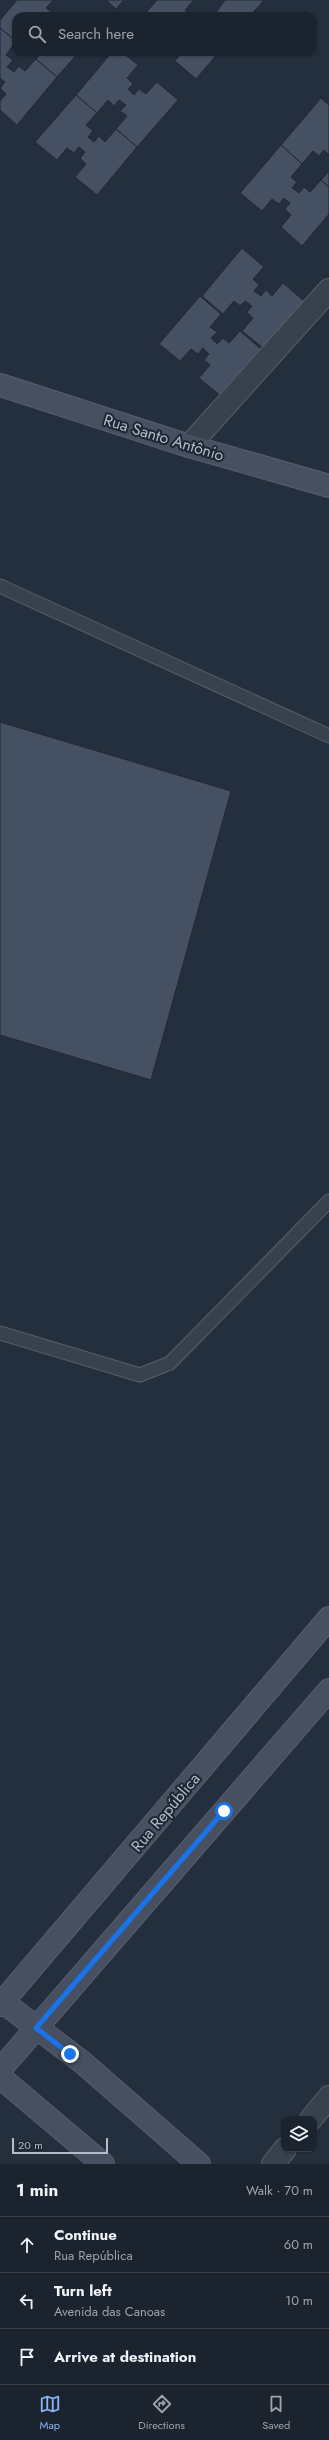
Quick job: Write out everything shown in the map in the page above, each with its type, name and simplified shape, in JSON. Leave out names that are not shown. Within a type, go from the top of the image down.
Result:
[{"type":"main road","name":"Rua Santo Antônio","points":[[0,385],[189,446],[329,486]]},
{"type":"main road","name":"Rua República","points":[[1,2004],[329,1618]]},
{"type":"main road","points":[[0,2070],[329,1690]]},
{"type":"main road","points":[[1,2004],[82,2062],[199,2164]]},
{"type":"main road","points":[[0,2077],[104,2164]]},
{"type":"street","points":[[189,446],[329,290]]},
{"type":"street","points":[[313,2116],[329,2097]]},
{"type":"street","points":[[273,2164],[283,2152]]},
{"type":"lane","points":[[0,586],[329,736]]},
{"type":"lane","points":[[0,1333],[140,1375],[170,1363],[329,1201]]},
{"type":"building","points":[[17,0],[53,0],[46,8],[52,12],[12,12],[12,38],[0,28],[0,20]]},
{"type":"building","points":[[106,0],[124,0],[116,9]]},
{"type":"building","points":[[157,0],[194,0],[185,10],[187,12],[146,12]]},
{"type":"building","points":[[225,0],[264,0],[254,12],[216,12]]},
{"type":"building","points":[[0,28],[12,38],[12,47],[6,55],[13,60],[7,67],[14,72],[19,66],[25,71],[36,59],[57,77],[17,125],[0,110],[0,101],[6,94],[0,88],[5,82],[0,78]]},
{"type":"building","points":[[39,56],[75,56],[57,77],[36,59]]},
{"type":"building","points":[[109,56],[127,56],[138,65],[127,78],[133,84],[128,89],[134,95],[139,89],[146,94],[157,82],[178,100],[137,147],[116,129],[127,116],[120,111],[126,105],[119,100],[114,106],[108,100],[97,113],[76,95]]},
{"type":"building","points":[[179,56],[216,56],[196,79],[175,61]]},
{"type":"building","points":[[76,95],[97,113],[86,125],[93,131],[88,137],[94,142],[99,136],[105,142],[116,129],[137,147],[97,195],[75,177],[86,164],[80,158],[85,152],[79,147],[74,153],[67,148],[57,160],[35,142]]},
{"type":"building","points":[[321,98],[329,105],[329,155],[324,150],[319,156],[313,151],[302,164],[281,145]]},
{"type":"building","points":[[281,145],[302,164],[291,177],[297,182],[292,188],[299,193],[304,187],[310,192],[321,180],[329,187],[329,214],[302,246],[281,227],[291,215],[285,209],[290,203],[284,198],[279,204],[272,199],[262,211],[240,193]]},
{"type":"building","points":[[329,171],[329,187],[321,180]]},
{"type":"building","points":[[242,248],[264,267],[253,279],[259,285],[254,291],[261,296],[266,290],[272,296],[283,283],[304,301],[263,348],[242,331],[253,318],[247,312],[252,306],[245,301],[240,306],[234,301],[223,314],[202,296]]},
{"type":"building","points":[[200,296],[221,314],[210,327],[217,332],[211,338],[217,344],[223,338],[229,343],[240,331],[261,349],[221,396],[199,378],[210,365],[204,360],[209,354],[203,348],[198,354],[191,349],[180,361],[159,344]]},
{"type":"building","points":[[0,722],[231,791],[151,1080],[0,1035]]},
{"type":"route","points":[[70,2054],[36,2028],[224,1811]]}]
